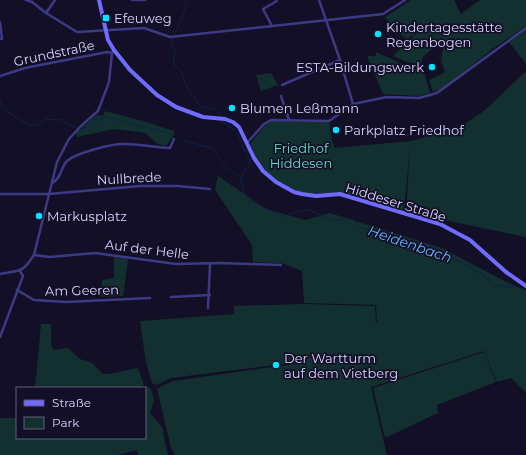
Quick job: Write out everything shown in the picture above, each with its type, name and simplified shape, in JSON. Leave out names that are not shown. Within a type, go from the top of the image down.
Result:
[{"type":"main road","name":"Hiddeser Straße","points":[[101,0],[108,40],[113,51],[134,74],[157,95],[176,107],[203,117],[229,120],[236,125],[263,171],[276,182],[294,192],[311,196],[340,194],[440,224],[470,240],[506,272],[526,286]]},
{"type":"street","points":[[26,0],[32,2],[46,13],[77,32],[144,28],[170,37],[383,14],[405,0]]},
{"type":"street","points":[[46,13],[55,0]]},
{"type":"street","points":[[132,0],[145,0]]},
{"type":"street","points":[[272,26],[263,9],[277,1],[276,0]]},
{"type":"street","points":[[319,0],[340,60],[353,104]]},
{"type":"street","points":[[0,22],[2,39],[0,39]]},
{"type":"street","points":[[247,144],[264,124],[269,121],[329,121],[353,104],[387,97],[419,98],[437,93],[526,28]]},
{"type":"street","points":[[0,274],[20,271],[26,266],[34,255],[57,162],[68,140],[98,111],[109,82],[113,51]]},
{"type":"street","name":"Grundstraße","points":[[0,76],[20,69],[58,60],[113,51]]},
{"type":"street","points":[[282,85],[340,60]]},
{"type":"street","points":[[280,96],[289,120]]},
{"type":"street","points":[[52,183],[57,179],[67,161],[86,152],[122,144],[170,148],[174,139]]},
{"type":"street","name":"Nullbrede","points":[[0,194],[49,194],[140,186],[177,186],[210,189]]},
{"type":"street","name":"Auf der Helle","points":[[34,255],[50,257],[95,253],[176,264],[281,265]]},
{"type":"street","points":[[208,308],[210,295],[210,264]]},
{"type":"street","points":[[0,337],[1,330],[23,276],[20,271]]},
{"type":"street","name":"Am Geeren","points":[[17,290],[34,300],[66,302],[150,298]]},
{"type":"street","points":[[171,297],[210,295]]},
{"type":"green space","points":[[411,0],[454,0],[461,14],[480,0],[526,0],[526,26],[494,48],[442,89],[433,92],[429,80],[445,72],[441,61],[443,48],[434,47],[422,58],[421,66],[393,56],[418,32],[407,39],[392,28],[385,17]]},
{"type":"green space","points":[[526,29],[526,64],[509,42]]},
{"type":"green space","points":[[376,52],[416,70],[423,69],[430,93],[418,96],[383,94],[367,56],[376,56]]},
{"type":"green space","name":"Friedhof Hiddesen","points":[[526,71],[526,237],[406,212],[410,147],[404,210],[342,193],[335,192],[314,194],[292,189],[274,178],[266,171],[254,154],[250,144],[265,125],[272,121],[329,122],[332,141],[335,148],[411,141],[460,127],[484,111]]},
{"type":"green space","points":[[271,73],[278,85],[261,91],[256,75]]},
{"type":"green space","points":[[105,111],[174,131],[174,135],[166,146],[157,144],[146,133],[114,129],[77,137],[76,133],[97,115],[103,116]]},
{"type":"green space","points":[[218,176],[266,209],[305,220],[330,213],[442,248],[508,283],[526,290],[526,393],[511,378],[497,382],[484,351],[371,387],[387,455],[175,455],[171,448],[157,389],[173,381],[301,363],[171,378],[157,385],[152,383],[146,363],[140,321],[234,314],[234,306],[304,304],[375,306],[377,322],[376,305],[304,303],[302,271],[281,263],[253,262],[252,245],[215,190]]},
{"type":"green space","points":[[114,257],[128,259],[123,296],[101,297],[102,280],[114,278]]},
{"type":"green space","points":[[41,324],[51,324],[51,345],[54,350],[68,348],[80,359],[92,363],[103,374],[138,368],[144,385],[142,387],[35,387]]},
{"type":"green space","points":[[484,352],[496,382],[437,405],[438,413],[385,438],[373,388]]},
{"type":"green space","points":[[147,387],[151,389],[154,401],[150,413],[162,427],[168,455],[138,455],[137,450],[118,455],[0,455],[0,418],[16,418],[16,439],[146,439]]},
{"type":"waterway","name":"Heidenbach","points":[[186,0],[185,9],[171,41],[176,52],[174,65],[181,71],[186,85],[198,104],[202,107],[214,109],[220,114],[221,117]]},
{"type":"waterway","points":[[0,101],[3,109],[28,125],[35,126],[46,119],[62,120],[77,128]]},
{"type":"waterway","points":[[81,129],[106,117],[169,133]]},
{"type":"waterway","name":"Heidenbach","points":[[222,120],[236,131],[250,162],[243,172],[241,183],[247,198],[257,204],[284,217],[291,213],[309,210],[333,220],[353,219],[361,228],[369,229],[399,241],[447,254],[485,276],[494,286],[517,287],[526,290]]},
{"type":"waterway","points":[[182,140],[212,148],[227,168],[242,179]]},
{"type":"place","name":"Efeuweg","points":[[106,18]]},
{"type":"place","name":"Kindertagesstätte Regenbogen","points":[[378,34]]},
{"type":"place","name":"ESTA-Bildungswerk","points":[[432,67]]},
{"type":"place","name":"Blumen Leßmann","points":[[232,108]]},
{"type":"place","name":"Parkplatz Friedhof","points":[[336,130]]},
{"type":"place","name":"Markusplatz","points":[[39,216]]},
{"type":"place","name":"Der Wartturm auf dem Vietberg","points":[[276,365]]}]
